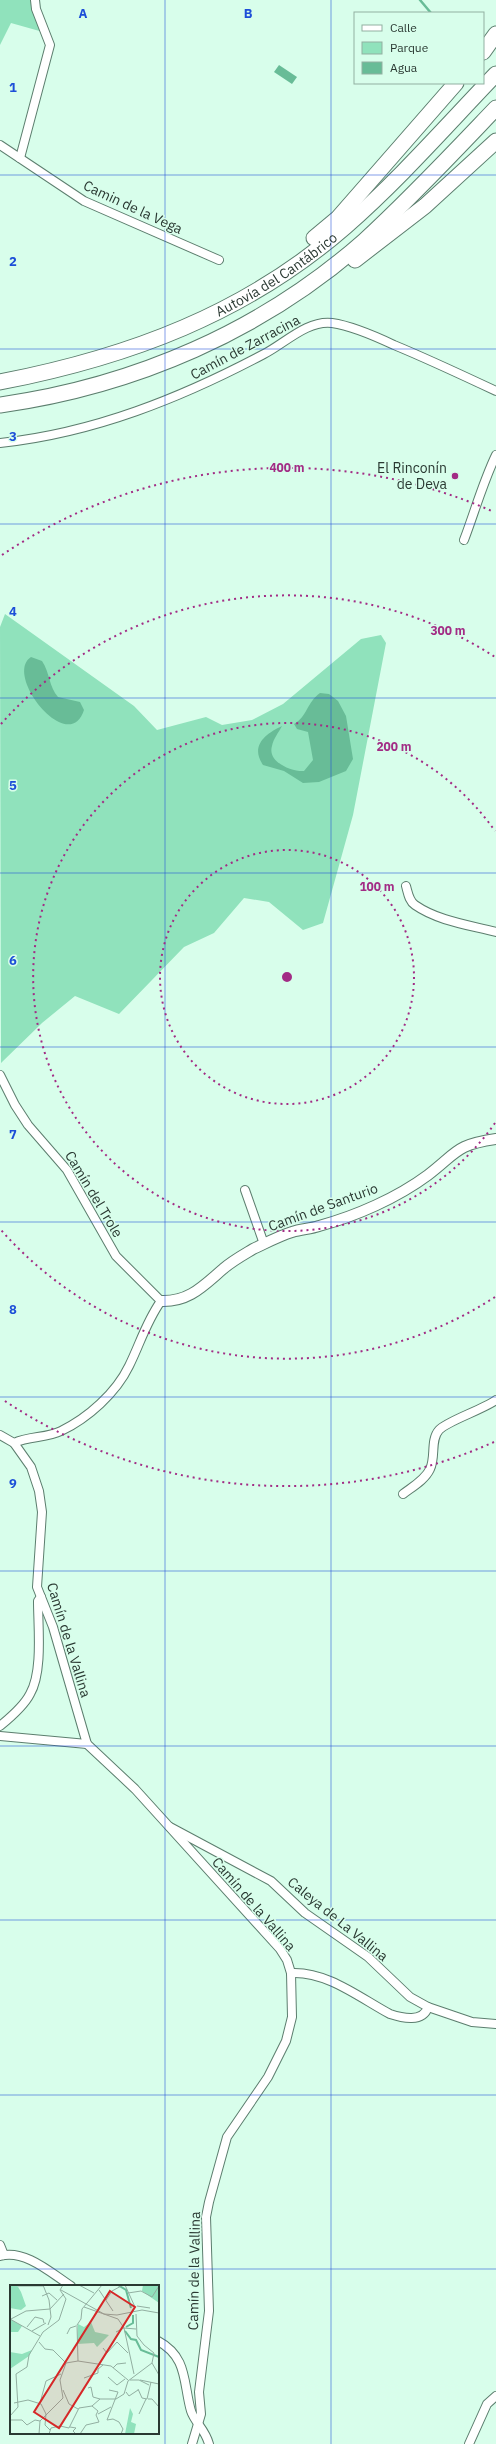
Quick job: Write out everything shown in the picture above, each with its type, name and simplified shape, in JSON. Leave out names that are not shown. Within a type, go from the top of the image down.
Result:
[{"type":"highway","points":[[484,51],[496,34]]},
{"type":"highway","name":"Autovía del Cantábrico","points":[[0,382],[54,372],[111,356],[170,335],[232,305],[291,268],[345,227],[496,74]]},
{"type":"highway","points":[[0,377],[54,366],[111,349],[169,327],[227,299],[287,261],[338,218],[455,84]]},
{"type":"highway","name":"Autovía del Cantábrico","points":[[0,405],[123,379],[194,351],[258,317],[308,284],[363,242],[410,198],[496,108]]},
{"type":"highway","points":[[258,317],[287,306],[330,279],[425,206],[496,141]]},
{"type":"street","points":[[20,158],[50,45],[34,0]]},
{"type":"street","name":"Camin de la Vega","points":[[0,145],[84,201],[219,260]]},
{"type":"street","name":"Camín de Zarracina","points":[[0,443],[60,434],[136,412],[223,376],[269,352],[302,331],[321,323],[331,323],[362,331],[496,391]]},
{"type":"street","points":[[464,540],[473,518],[479,493],[496,454]]},
{"type":"street","points":[[406,886],[408,897],[414,905],[448,920],[496,932]]},
{"type":"street","name":"Camín del Trole","points":[[0,1075],[15,1105],[28,1125],[67,1170],[116,1256],[161,1301]]},
{"type":"street","name":"Camín de Santurio","points":[[161,1301],[173,1301],[191,1296],[212,1280],[230,1263],[264,1244],[293,1231],[318,1226],[378,1203],[428,1175],[462,1147],[471,1143],[496,1139]]},
{"type":"street","points":[[245,1190],[264,1244]]},
{"type":"street","points":[[0,1435],[14,1443],[62,1431],[101,1402],[119,1382],[129,1366],[138,1341],[161,1301]]},
{"type":"street","points":[[403,1494],[420,1481],[430,1469],[435,1438],[440,1428],[483,1409],[496,1400]]},
{"type":"street","name":"Camín de la Vallina","points":[[14,1443],[31,1467],[39,1491],[42,1512],[42,1536],[37,1569],[38,1587],[53,1627],[87,1744],[119,1772],[280,1950],[287,1960],[291,1973],[292,2017],[286,2041],[268,2077],[227,2137],[209,2202],[206,2217],[209,2311],[199,2382],[202,2406],[199,2423],[192,2444]]},
{"type":"street","points":[[0,1726],[20,1707],[32,1692],[37,1665],[38,1601],[41,1597]]},
{"type":"street","points":[[0,1736],[87,1744]]},
{"type":"street","name":"Caleya de La Vallina","points":[[165,1824],[270,1881],[306,1913],[368,1957],[410,1997],[428,2007],[472,2022],[496,2024]]},
{"type":"street","points":[[291,1973],[307,1974],[331,1982],[390,2014],[400,2017],[418,2017],[424,2015],[428,2007]]},
{"type":"street","points":[[0,2245],[2,2255],[16,2254],[22,2256],[69,2285]]},
{"type":"street","points":[[159,2342],[173,2351],[180,2360],[191,2412],[199,2423],[208,2444]]},
{"type":"street","points":[[469,2444],[487,2404],[496,2396]]},
{"type":"green space","points":[[0,0],[31,0],[31,7],[43,32],[11,23],[0,45]]},
{"type":"green space","points":[[5,614],[134,706],[157,730],[206,717],[222,725],[252,720],[283,704],[361,639],[381,635],[386,643],[353,815],[323,923],[303,930],[269,902],[244,898],[214,933],[184,947],[119,1014],[75,996],[42,1023],[1,1063],[0,627]]},
{"type":"water","points":[[279,65],[297,77],[292,84],[274,72]]},
{"type":"water","points":[[31,657],[42,661],[47,670],[53,689],[58,697],[80,702],[84,710],[76,722],[65,724],[53,719],[41,708],[25,679],[25,666]]},
{"type":"water","points":[[320,693],[329,694],[338,701],[346,716],[353,759],[346,771],[319,782],[303,783],[284,771],[263,765],[259,758],[258,752],[261,741],[270,733],[282,726],[272,746],[271,752],[273,757],[287,768],[299,771],[304,771],[313,760],[308,732],[297,729],[294,724],[302,717],[312,701]]},
{"type":"waterway","points":[[420,0],[430,12]]},
{"type":"place","name":"El Rinconín de Deva","points":[[455,476]]}]
